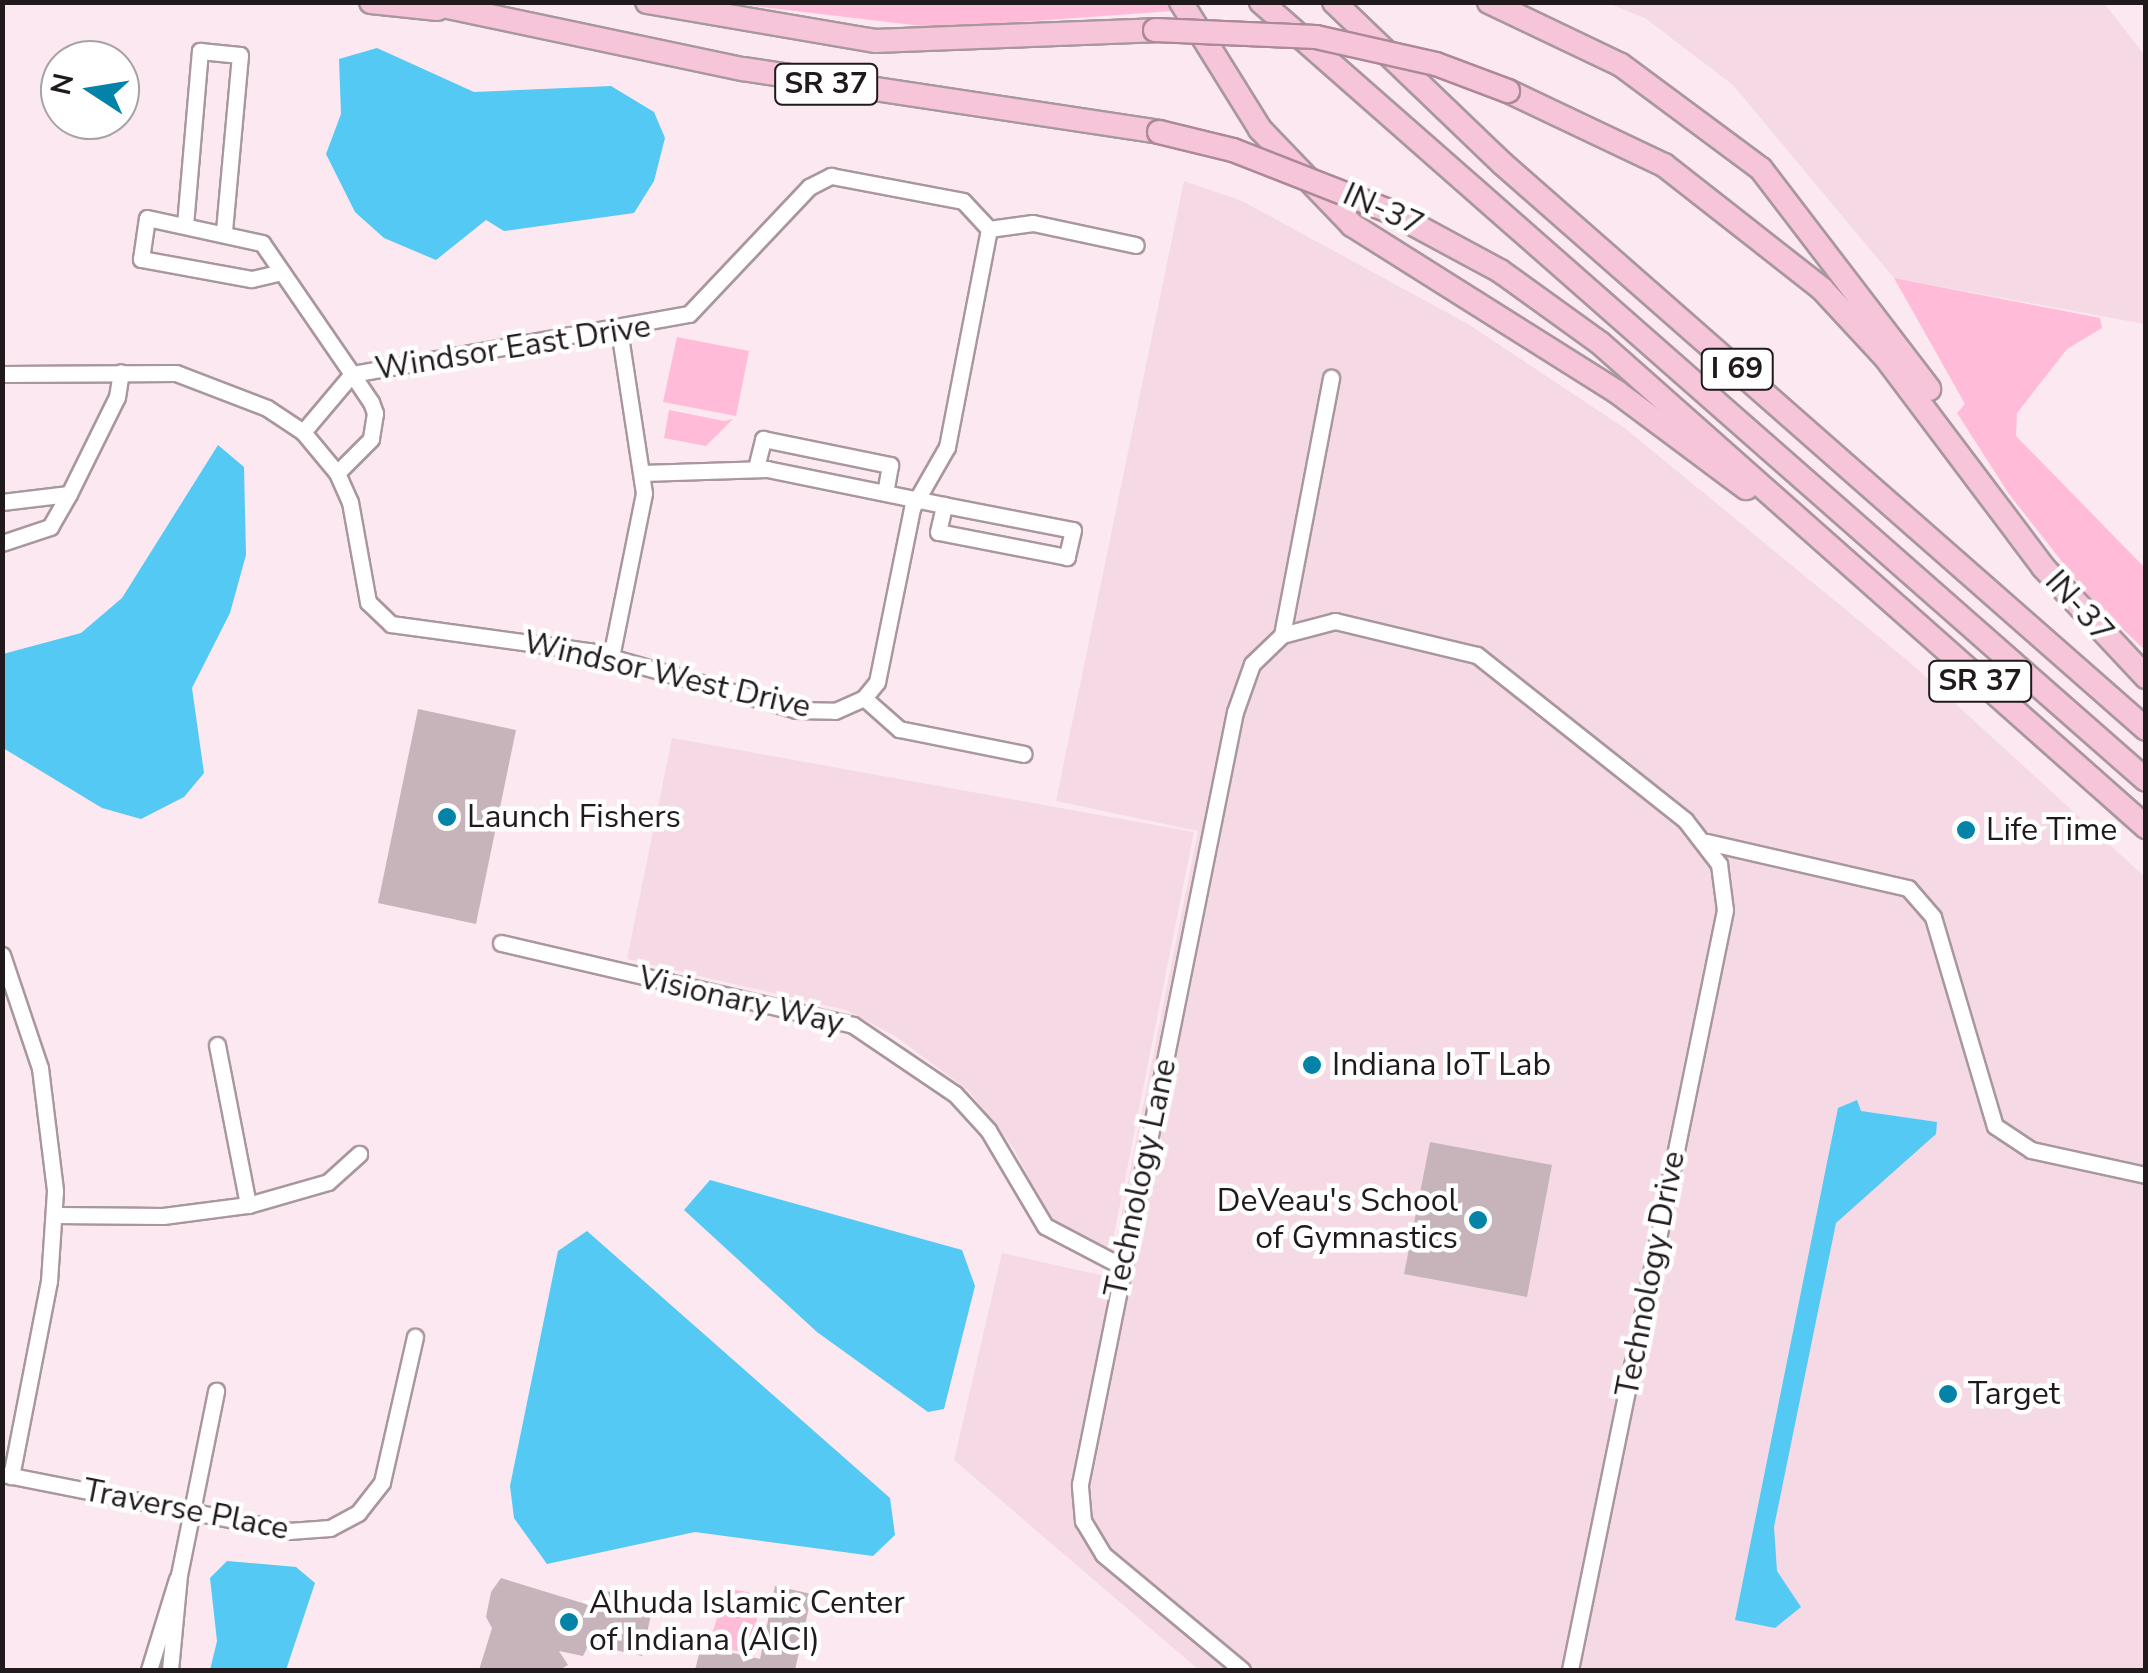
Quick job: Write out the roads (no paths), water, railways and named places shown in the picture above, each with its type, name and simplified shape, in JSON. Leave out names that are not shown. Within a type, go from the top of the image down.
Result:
[{"type":"highway","points":[[371,2],[471,13]]},
{"type":"highway","name":"IN-37","points":[[424,2],[777,76],[1159,132],[1233,150],[1389,211],[1561,312],[2144,826]]},
{"type":"highway","name":"IN-37","points":[[648,2],[875,41],[1156,30],[1333,40],[1508,91],[1664,166],[1783,254],[1886,357],[2017,532],[2146,676]]},
{"type":"highway","points":[[1181,2],[1260,128],[1352,225],[1617,392],[1820,540]]},
{"type":"highway","name":"I 69","points":[[1261,2],[2146,780]]},
{"type":"highway","name":"I 69","points":[[1334,2],[1503,164],[2146,729]]},
{"type":"highway","points":[[1489,2],[1622,65],[1760,168],[1917,373],[2017,532]]},
{"type":"street","points":[[185,225],[200,51],[240,55],[224,231]]},
{"type":"street","name":"Windsor East Drive","points":[[303,432],[352,374],[619,330],[688,314],[809,187],[832,176],[962,201],[989,229]]},
{"type":"street","points":[[282,272],[251,279],[141,258],[147,218],[224,231],[262,243],[282,272],[352,374]]},
{"type":"street","points":[[1024,754],[899,730],[864,698],[877,682],[915,499],[947,447],[989,229],[1033,223],[1136,245]]},
{"type":"street","points":[[612,657],[642,473],[619,330]]},
{"type":"street","points":[[2,374],[121,372],[222,386],[303,432]]},
{"type":"street","points":[[2,543],[44,532],[69,494],[118,396],[121,372]]},
{"type":"street","name":"Windsor East Drive","points":[[337,473],[376,426],[352,374]]},
{"type":"street","points":[[1331,378],[1282,635],[1335,622],[1478,654],[1707,842],[1908,888],[1933,917],[1995,1126],[2031,1150],[2146,1175]]},
{"type":"street","name":"Windsor West Drive","points":[[303,432],[337,473],[350,502],[368,602],[382,619],[612,657],[796,710],[835,711],[864,698]]},
{"type":"street","points":[[756,468],[762,438],[890,465],[884,493]]},
{"type":"street","points":[[642,473],[756,468],[1072,530],[1067,557],[938,532],[944,505]]},
{"type":"street","points":[[2,502],[69,494]]},
{"type":"street","name":"Technology Lane","points":[[1242,1670],[1108,1559],[1083,1520],[1081,1473],[1241,689],[1256,658],[1282,635]]},
{"type":"street","name":"Technology Drive","points":[[1570,1670],[1721,929],[1723,877],[1707,842]]},
{"type":"street","name":"Visionary Way","points":[[501,943],[853,1024],[954,1094],[988,1130],[1045,1226],[1122,1267]]},
{"type":"street","points":[[2,955],[40,1068],[54,1215],[44,1312],[7,1475]]},
{"type":"street","points":[[217,1045],[248,1205]]},
{"type":"street","points":[[54,1215],[163,1216],[248,1205],[328,1182],[360,1154]]},
{"type":"street","name":"Traverse Place","points":[[7,1475],[303,1532],[358,1513],[388,1469],[415,1337]]},
{"type":"street","points":[[170,1670],[179,1575],[216,1391]]},
{"type":"street","points":[[149,1670],[179,1575]]},
{"type":"water","points":[[377,48],[474,92],[611,86],[654,112],[665,138],[654,181],[634,213],[504,231],[486,220],[436,260],[384,238],[355,212],[326,154],[341,114],[339,59]]},
{"type":"water","points":[[218,445],[244,467],[246,555],[230,613],[192,688],[204,773],[184,797],[141,819],[102,808],[3,748],[3,654],[81,633],[122,598]]},
{"type":"water","points":[[1857,1100],[1861,1111],[1937,1122],[1936,1134],[1836,1223],[1774,1527],[1777,1571],[1801,1607],[1775,1628],[1735,1620],[1838,1108]]},
{"type":"water","points":[[710,1180],[962,1250],[975,1286],[944,1409],[928,1412],[817,1332],[684,1210]]},
{"type":"water","points":[[587,1231],[890,1498],[895,1535],[873,1556],[695,1532],[547,1564],[514,1518],[510,1486],[558,1251]]},
{"type":"water","points":[[227,1561],[296,1567],[315,1583],[286,1670],[210,1670],[217,1641],[210,1578]]},
{"type":"place","name":"Launch Fishers","points":[[447,817]]},
{"type":"place","name":"Life Time","points":[[1966,830]]},
{"type":"place","name":"Indiana IoT Lab","points":[[1312,1065]]},
{"type":"place","name":"DeVeau's School of Gymnastics","points":[[1478,1220]]},
{"type":"place","name":"Target","points":[[1948,1394]]},
{"type":"place","name":"Alhuda Islamic Center of Indiana (AICI)","points":[[569,1622]]}]
